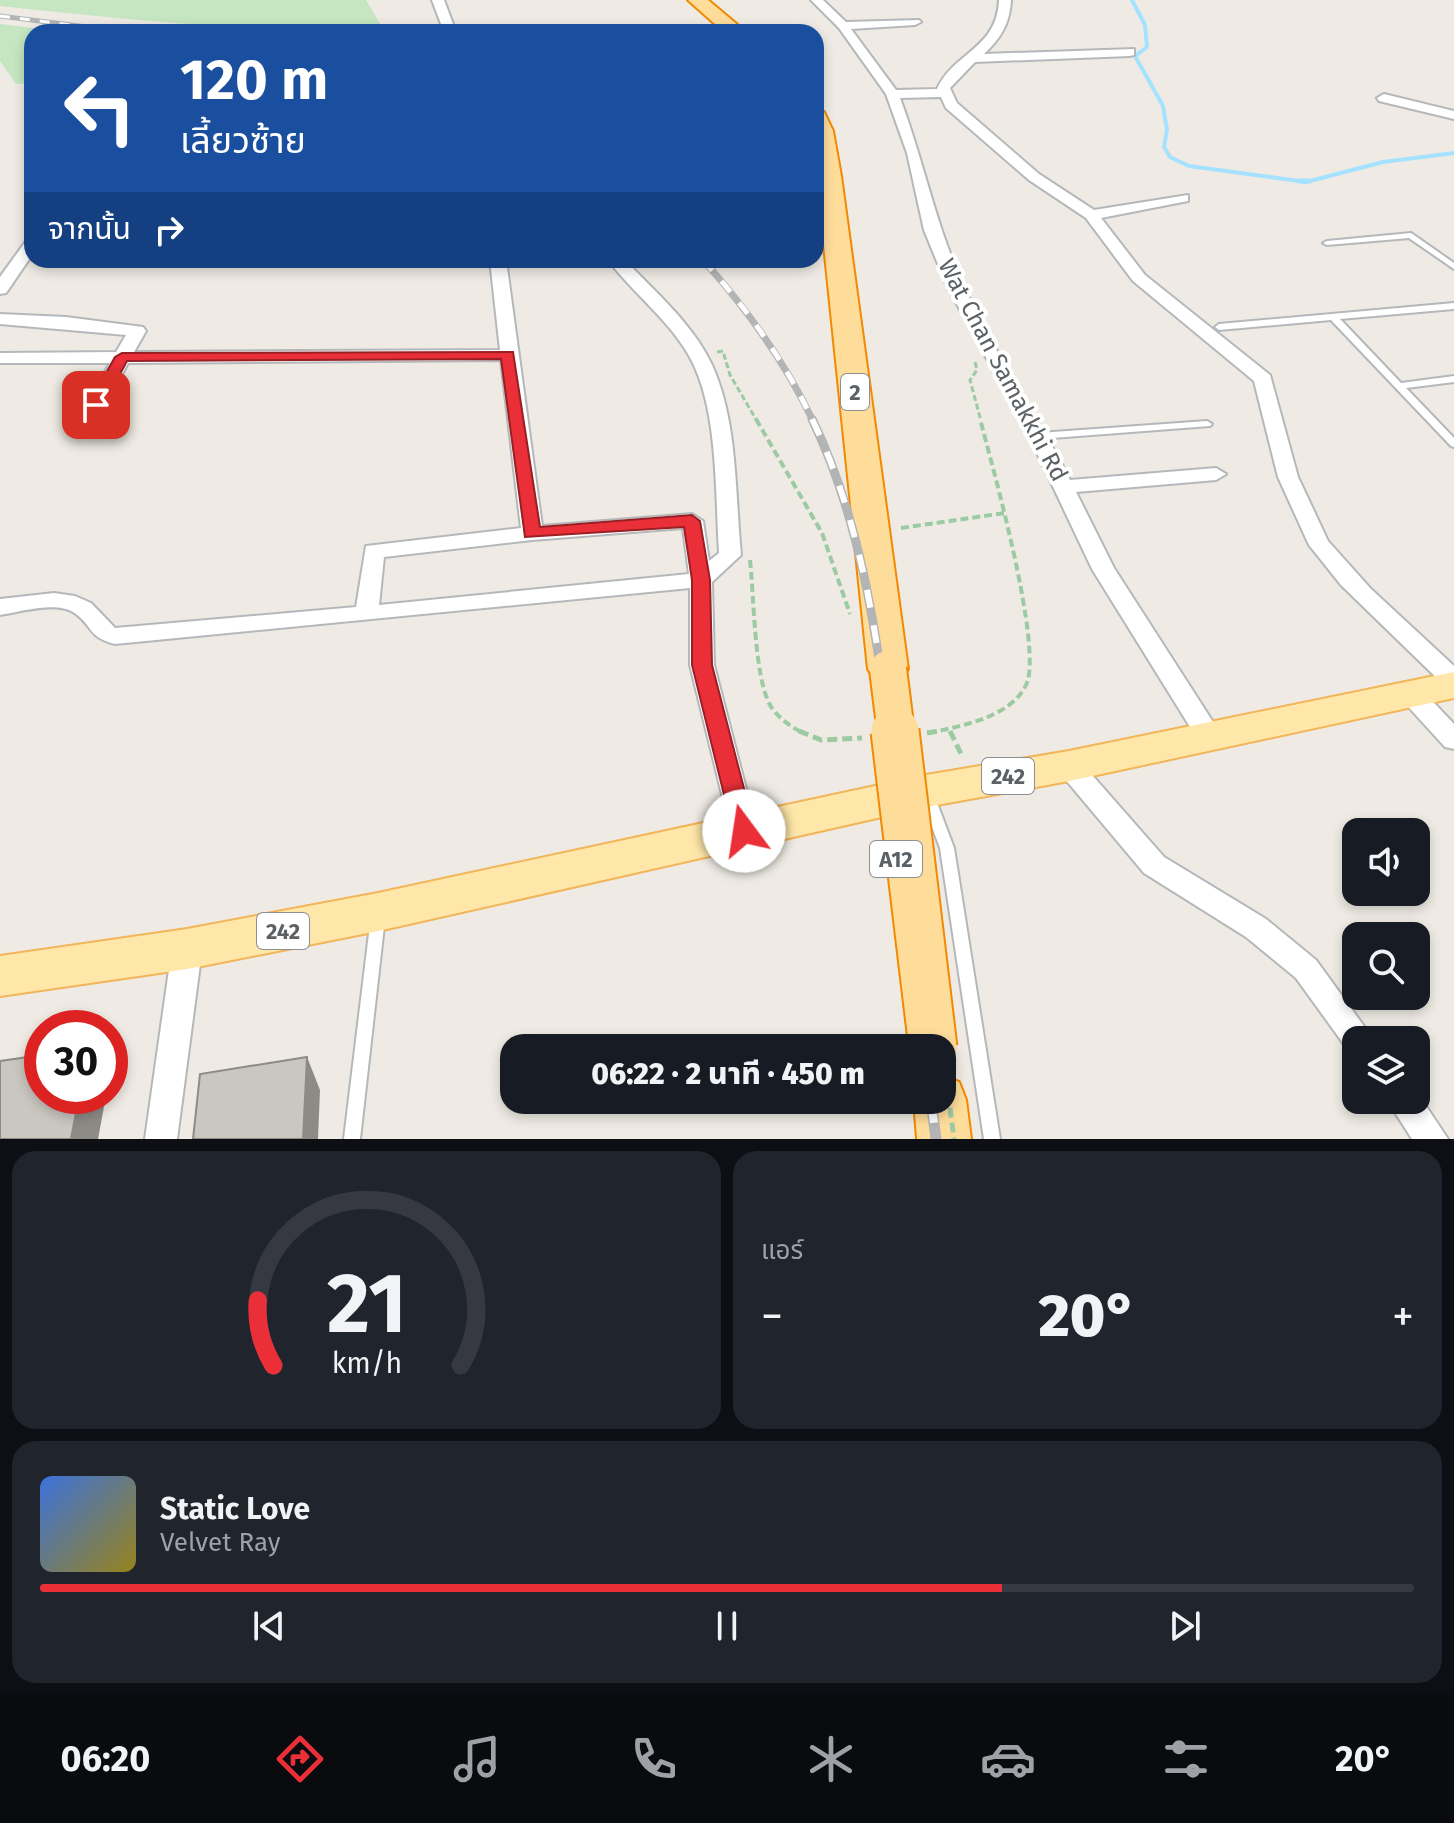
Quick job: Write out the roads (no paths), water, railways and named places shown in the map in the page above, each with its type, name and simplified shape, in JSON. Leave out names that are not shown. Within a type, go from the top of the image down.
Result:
[{"type":"highway","points":[[697,0],[737,24]]},
{"type":"highway","points":[[723,0],[741,24]]},
{"type":"highway","name":"2","points":[[824,144],[882,669]]},
{"type":"highway","name":"2","points":[[824,251],[882,669]]},
{"type":"highway","points":[[882,669],[931,1034]]},
{"type":"highway","name":"A12","points":[[882,669],[916,1034]]},
{"type":"highway","points":[[924,1114],[927,1139]]},
{"type":"highway","points":[[941,1114],[944,1139]]},
{"type":"main road","name":"242","points":[[0,976],[187,949],[378,912],[926,791],[1069,766],[1412,695],[1454,683]]},
{"type":"street","points":[[438,0],[447,24]]},
{"type":"street","name":"Wat Chan Samakkhi Rd","points":[[817,0],[843,26],[892,94],[914,153],[932,230],[955,286],[1039,436],[1103,569],[1209,736]]},
{"type":"street","points":[[1005,0],[1006,13],[997,34],[948,80],[944,93],[951,105],[1034,177],[1091,215],[1139,278],[1197,329],[1263,379],[1282,465],[1315,535],[1335,565],[1454,683]]},
{"type":"street","points":[[843,26],[915,22]]},
{"type":"street","points":[[974,58],[1130,52]]},
{"type":"street","points":[[892,94],[944,93]]},
{"type":"street","points":[[1384,98],[1454,115]]},
{"type":"street","points":[[1091,215],[1183,198]]},
{"type":"street","points":[[0,289],[24,255]]},
{"type":"street","points":[[499,268],[532,533]]},
{"type":"street","points":[[0,607],[71,603],[85,608],[97,628],[115,636],[701,580],[730,555],[720,439],[703,365],[623,268]]},
{"type":"street","points":[[0,319],[137,331],[82,430]]},
{"type":"street","points":[[0,358],[508,355]]},
{"type":"street","points":[[1065,487],[1216,474]]},
{"type":"street","points":[[367,614],[374,551],[532,533],[692,521],[701,580],[702,665],[744,831]]},
{"type":"street","points":[[1412,695],[1454,740]]},
{"type":"street","points":[[1069,766],[1154,865],[1256,928],[1306,969],[1349,1026]]},
{"type":"street","points":[[161,1139],[187,949]]},
{"type":"street","points":[[1413,1114],[1432,1139]]},
{"type":"lane","points":[[1327,243],[1411,235],[1454,267]]},
{"type":"lane","points":[[1219,327],[1454,306]]},
{"type":"lane","points":[[1333,317],[1454,444]]},
{"type":"lane","points":[[1398,386],[1454,379]]},
{"type":"lane","points":[[1039,436],[1207,424]]},
{"type":"lane","points":[[926,791],[947,848],[992,1139]]},
{"type":"lane","points":[[352,1139],[378,912]]},
{"type":"waterway","points":[[1132,0],[1145,25],[1147,47],[1135,56],[1163,106],[1167,130],[1164,147],[1170,157],[1189,166],[1310,181]]},
{"type":"waterway","points":[[1310,181],[1383,162],[1454,153]]},
{"type":"waterway","points":[[1299,181],[1310,181]]},
{"type":"railway","points":[[0,16],[63,24]]},
{"type":"railway","points":[[710,268],[764,336],[812,420]]},
{"type":"railway","points":[[812,420],[854,533],[871,613],[889,733]]},
{"type":"railway","points":[[889,731],[923,1034]]},
{"type":"railway","points":[[933,1114],[936,1139]]}]
